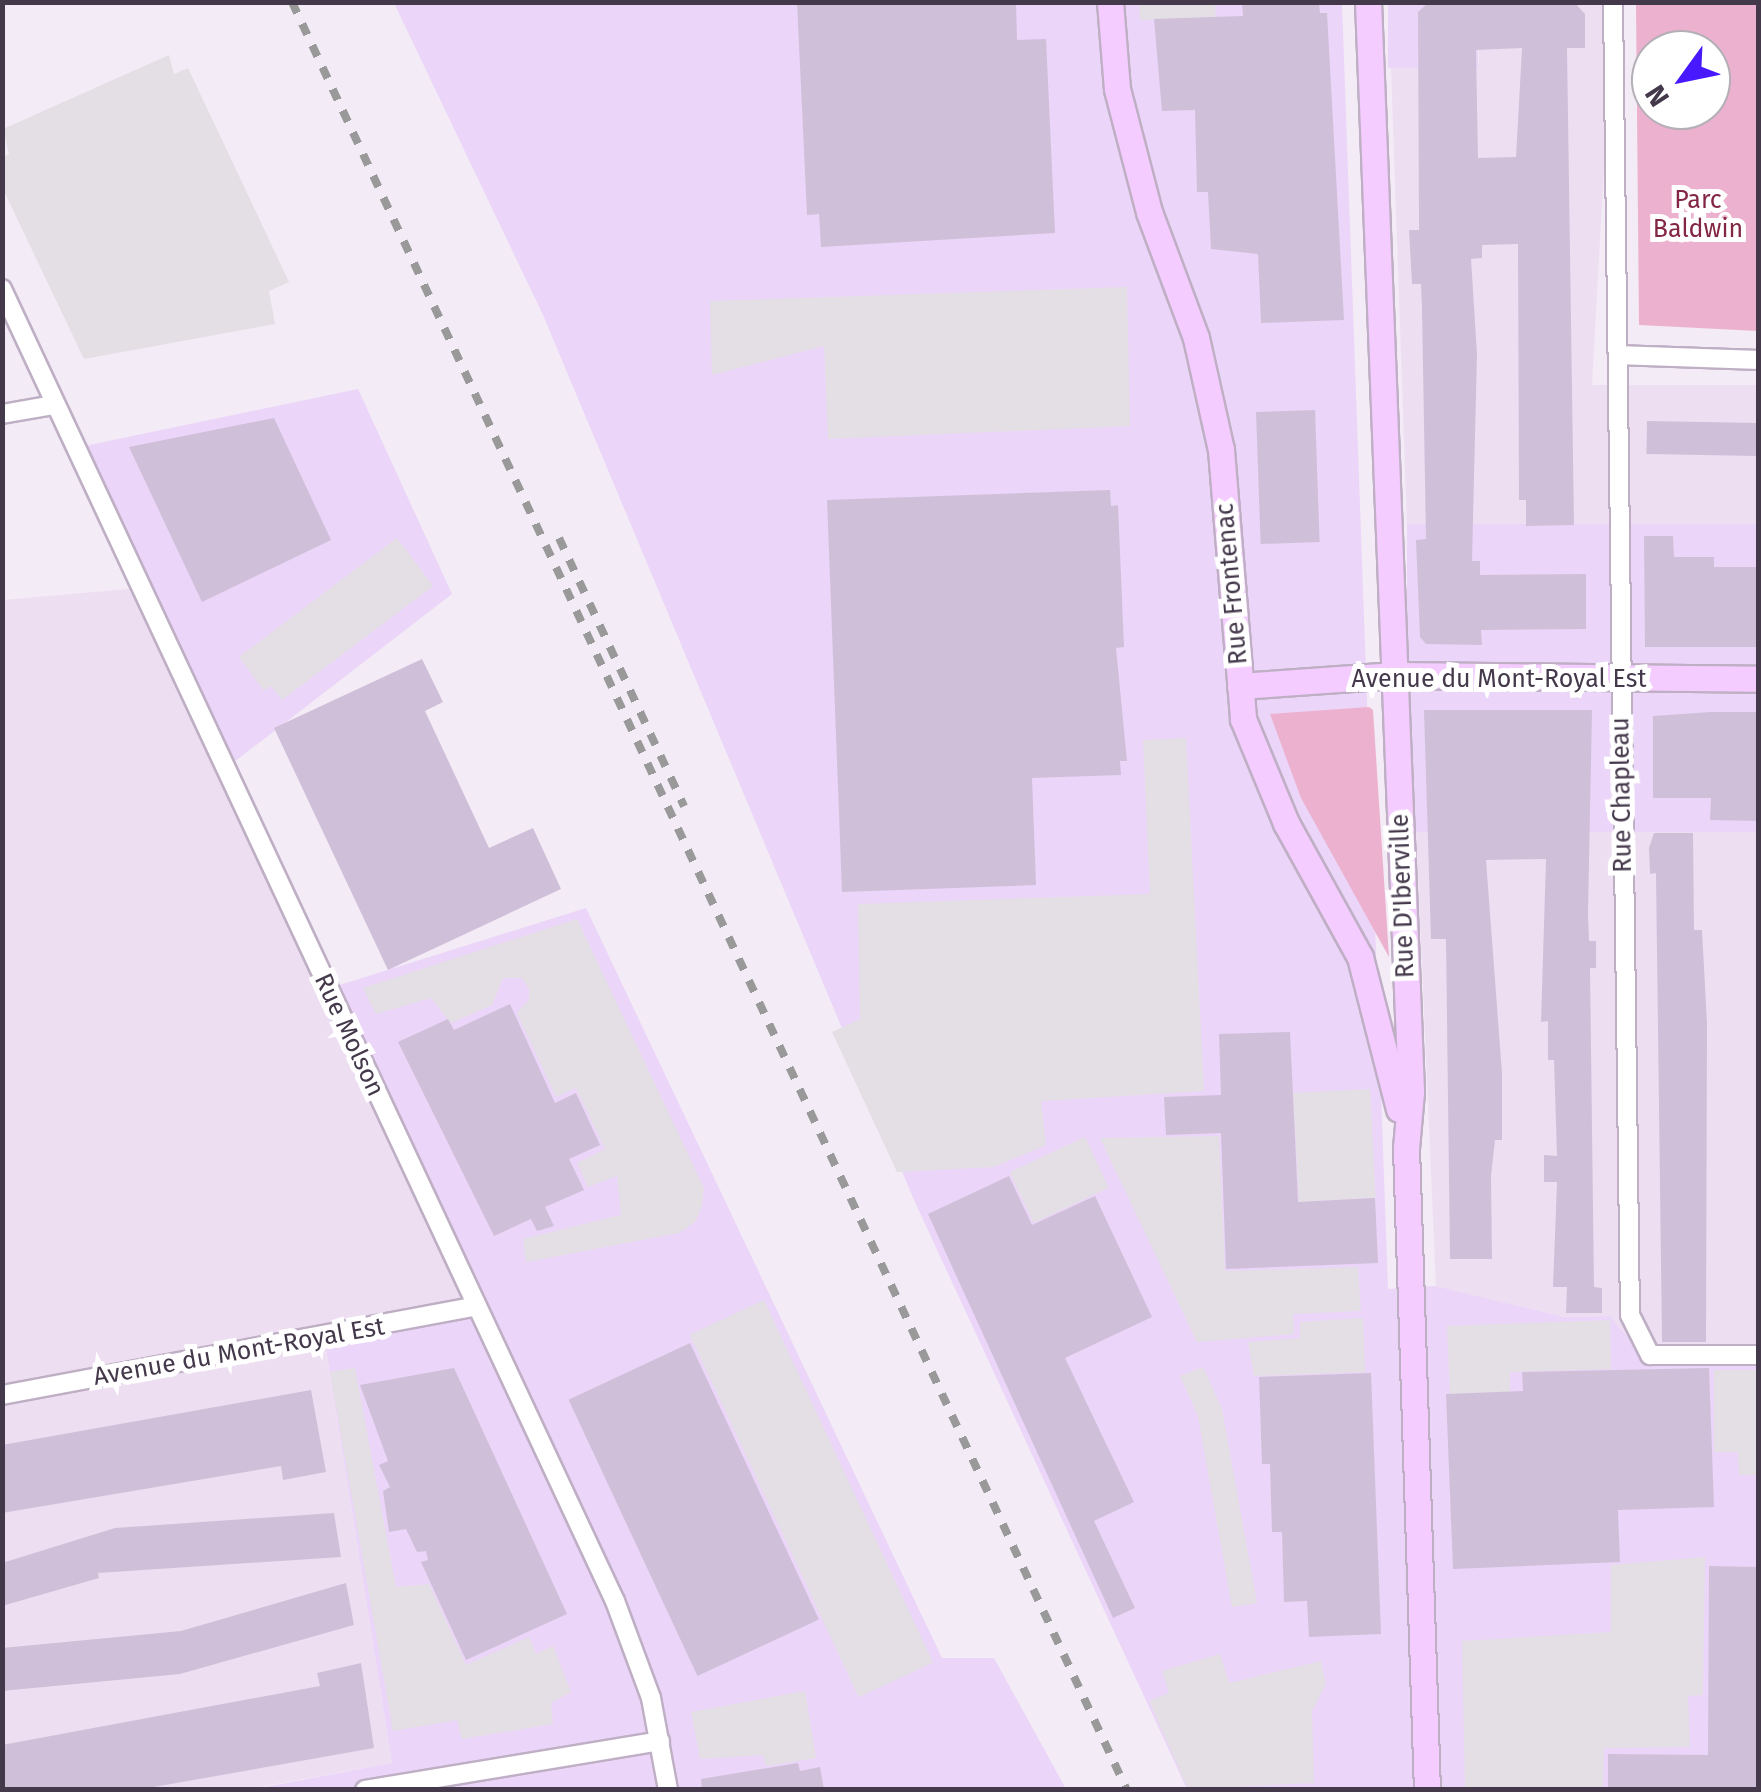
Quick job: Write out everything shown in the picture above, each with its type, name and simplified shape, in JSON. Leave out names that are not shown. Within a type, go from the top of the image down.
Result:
[{"type":"main road","name":"Rue Frontenac","points":[[1110,2],[1117,89],[1149,212],[1196,338],[1220,450],[1243,719],[1262,774],[1376,999],[1406,1148]]},
{"type":"main road","name":"Rue D'Iberville","points":[[1368,2],[1411,1092],[1406,1148],[1427,1790]]},
{"type":"main road","name":"Avenue du Mont-Royal Est","points":[[1240,686],[1394,675],[1758,679]]},
{"type":"street","name":"Rue Chapleau","points":[[1612,2],[1630,1315],[1650,1355],[1758,1354]]},
{"type":"street","name":"Rue Molson","points":[[2,290],[621,1615],[660,1742],[668,1790]]},
{"type":"street","points":[[1618,355],[1758,360]]},
{"type":"street","points":[[2,414],[54,405]]},
{"type":"street","name":"Avenue du Mont-Royal Est","points":[[2,1395],[476,1306]]},
{"type":"street","points":[[365,1790],[660,1742]]},
{"type":"shaded area","points":[[394,3],[1342,3],[1388,1289],[1436,1286],[1565,1317],[1610,1316],[1644,1357],[1758,1360],[1758,1789],[1187,1789],[914,1200],[543,315]]},
{"type":"shaded area","points":[[1139,3],[1215,3],[1216,17],[1140,20]]},
{"type":"shaded area","points":[[1388,3],[1478,3],[1478,68],[1388,68]]},
{"type":"shaded area","points":[[1478,3],[1613,3],[1592,385],[1758,385],[1758,524],[1407,527],[1391,68],[1479,63]]},
{"type":"shaded area","points":[[169,55],[174,74],[188,68],[289,282],[269,291],[275,324],[84,359],[3,189],[3,157],[9,154],[3,129]]},
{"type":"shaded area","points":[[1127,287],[1130,426],[828,439],[824,346],[712,375],[710,301]]},
{"type":"shaded area","points":[[358,389],[452,594],[225,769],[75,448]]},
{"type":"shaded area","points":[[1407,524],[1758,524],[1758,832],[1407,832]]},
{"type":"shaded area","points":[[397,538],[433,586],[282,700],[271,686],[264,691],[239,657]]},
{"type":"shaded area","points":[[140,588],[476,1306],[324,1337],[392,1763],[248,1789],[3,1789],[3,600]]},
{"type":"shaded area","points":[[1186,738],[1204,1091],[1041,1101],[1046,1145],[994,1167],[897,1172],[832,1032],[860,1019],[858,904],[1150,894],[1143,740]]},
{"type":"shaded area","points":[[1416,827],[1758,832],[1758,1360],[1644,1357],[1610,1316],[1565,1317],[1436,1286]]},
{"type":"shaded area","points":[[586,908],[942,1658],[994,1658],[1066,1789],[248,1790],[392,1763],[324,1336],[475,1306],[327,989]]},
{"type":"shaded area","points":[[577,919],[704,1188],[702,1206],[695,1222],[679,1233],[526,1262],[523,1239],[621,1215],[617,1176],[588,1187],[577,1163],[605,1149],[576,1088],[556,1097],[517,1013],[529,1000],[529,989],[522,978],[503,978],[492,1005],[451,1023],[431,998],[376,1014],[363,988]]},
{"type":"shaded area","points":[[1370,1089],[1376,1198],[1299,1202],[1293,1093]]},
{"type":"shaded area","points":[[1219,1136],[1225,1271],[1358,1267],[1361,1311],[1293,1314],[1294,1334],[1197,1342],[1100,1138]]},
{"type":"shaded area","points":[[1085,1137],[1109,1188],[1033,1223],[1010,1172]]},
{"type":"shaded area","points":[[764,1300],[933,1663],[859,1697],[690,1335]]},
{"type":"shaded area","points":[[1363,1318],[1365,1372],[1254,1376],[1248,1342],[1300,1338],[1300,1322]]},
{"type":"shaded area","points":[[1610,1320],[1611,1369],[1510,1372],[1510,1392],[1450,1394],[1447,1326]]},
{"type":"shaded area","points":[[1203,1367],[1222,1409],[1257,1603],[1232,1607],[1198,1416],[1180,1376]]},
{"type":"shaded area","points":[[355,1368],[396,1587],[429,1584],[466,1665],[529,1637],[536,1654],[553,1646],[571,1692],[551,1703],[553,1724],[462,1739],[457,1720],[393,1731],[330,1372]]},
{"type":"shaded area","points":[[1714,1370],[1758,1370],[1758,1475],[1739,1475],[1738,1452],[1714,1452]]},
{"type":"shaded area","points":[[1705,1557],[1703,1695],[1688,1696],[1690,1747],[1604,1748],[1603,1789],[1465,1789],[1462,1641],[1611,1632],[1611,1565]]},
{"type":"shaded area","points":[[1220,1654],[1229,1683],[1321,1661],[1326,1684],[1312,1711],[1314,1783],[1188,1789],[1149,1701],[1169,1693],[1162,1671]]},
{"type":"shaded area","points":[[805,1691],[816,1758],[766,1766],[763,1755],[700,1759],[691,1712]]},
{"type":"green space","name":"Parc Baldwin","points":[[1636,3],[1758,3],[1758,331],[1639,325],[1637,130],[1731,130],[1731,30],[1636,30]]},
{"type":"green space","points":[[1369,707],[1373,710],[1389,957],[1301,798],[1270,714]]},
{"type":"building","points":[[797,2],[1016,2],[1017,40],[1046,39],[1055,233],[821,247],[819,214],[807,215]]},
{"type":"building","points":[[1242,2],[1319,2],[1320,13],[1327,13],[1344,320],[1261,323],[1258,254],[1211,249],[1208,192],[1197,192],[1195,110],[1162,111],[1154,19],[1243,16]]},
{"type":"building","points":[[1429,2],[1574,2],[1585,14],[1585,48],[1567,48],[1574,525],[1526,526],[1526,500],[1519,500],[1518,244],[1482,245],[1482,258],[1471,259],[1477,354],[1472,561],[1480,561],[1480,575],[1586,574],[1586,629],[1481,630],[1482,645],[1426,644],[1420,637],[1416,540],[1426,539],[1422,309],[1421,284],[1412,284],[1409,230],[1419,230],[1418,12]],"holes":[[[1522,48],[1516,157],[1478,158],[1476,50]]]},
{"type":"building","points":[[1315,410],[1320,542],[1261,544],[1256,412]]},
{"type":"building","points":[[274,418],[331,540],[202,602],[129,447]]},
{"type":"building","points":[[1647,421],[1758,423],[1757,456],[1646,454]]},
{"type":"building","points":[[1110,490],[1111,506],[1118,505],[1124,647],[1116,648],[1127,761],[1120,761],[1121,775],[1032,778],[1036,885],[842,892],[827,500]]},
{"type":"building","points":[[1644,536],[1673,536],[1674,557],[1714,557],[1714,567],[1758,567],[1758,647],[1645,647]]},
{"type":"building","points":[[422,659],[443,702],[425,711],[489,848],[533,828],[561,889],[388,970],[274,728]]},
{"type":"building","points":[[1424,710],[1592,710],[1588,914],[1589,941],[1596,941],[1596,968],[1590,968],[1594,1287],[1602,1288],[1602,1313],[1566,1313],[1567,1287],[1553,1287],[1557,1182],[1544,1182],[1544,1155],[1557,1156],[1554,1060],[1548,1060],[1548,1021],[1541,1022],[1546,859],[1486,860],[1502,1073],[1502,1140],[1495,1140],[1491,1176],[1492,1259],[1450,1259],[1446,939],[1431,939]]},
{"type":"building","points":[[1758,712],[1758,821],[1710,820],[1711,798],[1653,798],[1653,716]]},
{"type":"building","points":[[1654,833],[1693,833],[1694,930],[1702,930],[1707,1023],[1706,1342],[1662,1342],[1656,873],[1650,874],[1649,848]]},
{"type":"building","points":[[510,1004],[555,1103],[576,1093],[600,1145],[569,1159],[584,1190],[545,1207],[554,1226],[537,1231],[531,1219],[494,1236],[398,1042],[448,1019],[454,1030]]},
{"type":"building","points":[[1290,1032],[1298,1202],[1375,1198],[1378,1263],[1226,1269],[1221,1133],[1166,1135],[1164,1097],[1221,1095],[1219,1034]]},
{"type":"building","points":[[1009,1176],[1032,1225],[1095,1196],[1152,1317],[1065,1358],[1134,1502],[1094,1521],[1135,1608],[1113,1618],[928,1214]]},
{"type":"building","points":[[690,1343],[819,1619],[697,1676],[569,1400]]},
{"type":"building","points":[[454,1368],[567,1614],[466,1660],[421,1562],[428,1560],[426,1551],[417,1552],[406,1529],[389,1532],[383,1491],[390,1487],[379,1465],[388,1461],[360,1385]]},
{"type":"building","points":[[1709,1368],[1714,1507],[1618,1510],[1620,1562],[1453,1569],[1446,1394],[1523,1391],[1522,1372]]},
{"type":"building","points":[[1371,1373],[1381,1634],[1309,1637],[1307,1601],[1284,1602],[1282,1532],[1272,1532],[1270,1464],[1262,1464],[1259,1377]]},
{"type":"building","points":[[311,1390],[326,1472],[283,1480],[281,1466],[2,1513],[2,1445]]},
{"type":"building","points":[[334,1513],[341,1557],[98,1573],[99,1578],[2,1606],[2,1563],[115,1528]]},
{"type":"building","points":[[1709,1566],[1758,1567],[1758,1790],[1608,1790],[1608,1754],[1708,1755]]},
{"type":"building","points":[[346,1583],[354,1625],[180,1674],[2,1691],[2,1648],[181,1631]]},
{"type":"building","points":[[361,1663],[374,1748],[137,1790],[2,1790],[2,1745],[320,1686],[317,1673]]},
{"type":"building","points":[[798,1763],[800,1771],[820,1767],[824,1790],[702,1790],[701,1779]]},
{"type":"railway","points":[[292,2],[1127,1790]]},
{"type":"railway","points":[[559,538],[684,806]]}]
